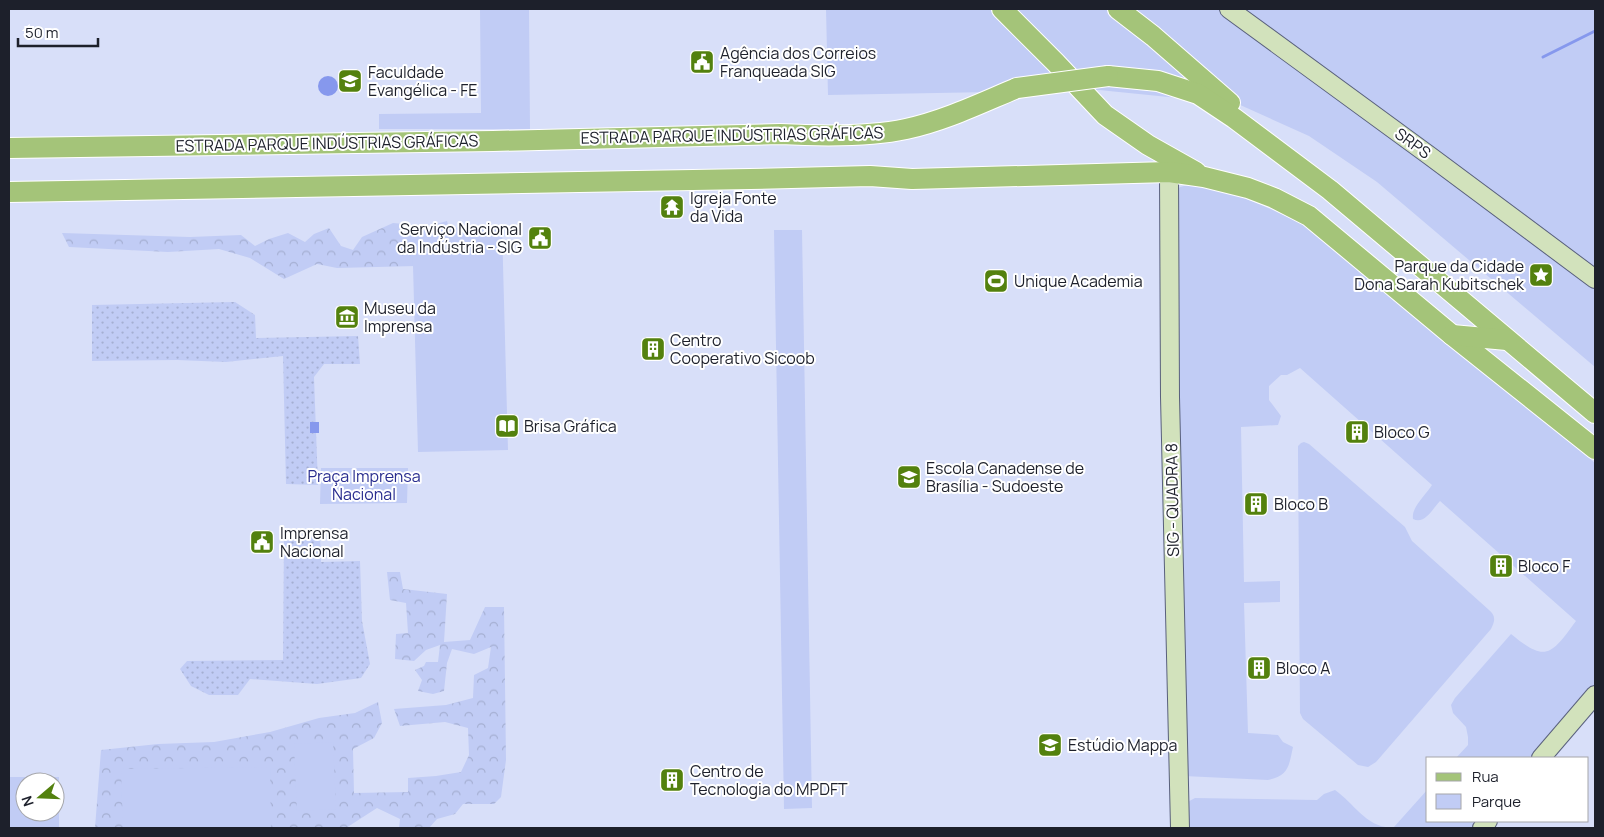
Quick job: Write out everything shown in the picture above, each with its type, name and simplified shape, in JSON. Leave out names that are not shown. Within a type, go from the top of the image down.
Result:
[{"type":"main road","points":[[1002,9],[1015,17],[1105,115],[1148,145],[1204,177]]},
{"type":"main road","points":[[1118,9],[1153,36],[1330,190]]},
{"type":"main road","name":"ESTRADA PARQUE INDÚSTRIAS GRÁFICAS","points":[[9,148],[493,141],[780,134],[821,136],[905,130],[942,119],[1017,88],[1108,76],[1158,81],[1198,94],[1330,190],[1595,413]]},
{"type":"main road","points":[[9,192],[740,180],[870,176],[912,179],[1169,172],[1204,177],[1248,188],[1274,198],[1309,216],[1452,335],[1595,449]]},
{"type":"main road","points":[[1452,335],[1507,340]]},
{"type":"street","name":"SRPS","points":[[1229,9],[1595,279]]},
{"type":"street","name":"SIG - QUADRA 8","points":[[1169,172],[1170,397],[1180,828]]},
{"type":"street","points":[[1542,757],[1595,694]]},
{"type":"green space","points":[[480,9],[529,9],[530,129],[379,129],[379,114],[481,113]]},
{"type":"green space","name":"Parque da Cidade Dona Sarah Kubitschek","points":[[826,9],[1595,9],[1595,367],[1377,182],[1309,136],[1238,104],[1099,90],[828,95]]},
{"type":"green space","points":[[1192,184],[1226,192],[1274,211],[1321,234],[1595,463],[1595,686],[1535,757],[1457,757],[1468,745],[1468,737],[1466,727],[1453,713],[1451,705],[1511,634],[1532,649],[1540,652],[1547,651],[1554,648],[1576,621],[1440,501],[1425,518],[1421,520],[1413,519],[1414,510],[1432,485],[1300,368],[1287,375],[1281,375],[1269,386],[1269,400],[1281,416],[1278,425],[1241,427],[1244,582],[1280,581],[1280,602],[1244,603],[1248,733],[1278,735],[1283,742],[1293,747],[1290,759],[1284,773],[1268,780],[1184,776],[1175,193],[1180,187]]},
{"type":"green space","points":[[447,221],[451,235],[416,266],[337,268],[317,264],[284,279],[250,258],[219,249],[168,252],[69,247],[62,233],[190,237],[241,235],[255,246],[288,233],[305,242],[314,234],[329,228],[341,246],[353,250],[362,237],[393,223],[429,226]]},
{"type":"green space","points":[[502,227],[508,450],[418,452],[412,228]]},
{"type":"green space","points":[[774,230],[802,230],[812,808],[784,809]]},
{"type":"green space","points":[[235,302],[255,315],[256,338],[358,336],[360,364],[324,364],[314,377],[318,485],[286,484],[283,356],[226,362],[177,360],[92,361],[92,305]]},
{"type":"green space","points":[[1304,442],[1309,444],[1405,527],[1412,541],[1489,610],[1494,617],[1491,629],[1376,762],[1368,767],[1358,765],[1303,719],[1300,713],[1298,446]]},
{"type":"green space","name":"Praça Imprensa Nacional","points":[[321,468],[408,468],[407,503],[320,504]]},
{"type":"green space","points":[[320,535],[321,562],[360,561],[362,621],[370,664],[361,678],[317,684],[250,679],[238,695],[209,695],[191,686],[180,669],[187,661],[283,660],[284,536]]},
{"type":"green space","points":[[387,572],[400,572],[403,589],[447,594],[444,642],[470,640],[485,607],[504,607],[506,760],[501,797],[494,804],[463,804],[455,814],[437,819],[429,828],[399,828],[400,819],[377,808],[346,828],[95,828],[101,750],[158,744],[214,742],[270,732],[319,718],[355,713],[378,702],[382,723],[374,738],[353,749],[354,793],[408,792],[408,778],[461,772],[469,755],[468,728],[445,722],[400,726],[394,709],[446,705],[473,698],[474,675],[488,668],[491,647],[474,654],[452,649],[447,663],[444,691],[433,694],[418,691],[422,680],[415,670],[424,666],[426,662],[438,662],[440,645],[426,650],[414,661],[395,659],[396,634],[408,633],[406,603],[390,600]]},
{"type":"green space","points":[[333,742],[336,809],[297,811],[294,744]]},
{"type":"green space","points":[[270,767],[271,828],[123,828],[121,769]]},
{"type":"green space","points":[[9,777],[15,777],[15,822],[59,822],[59,828],[9,828]]},
{"type":"green space","points":[[1335,790],[1369,820],[1385,827],[1394,827],[1426,791],[1426,822],[1480,822],[1475,828],[1185,828],[1184,804],[1195,798],[1317,800],[1324,794]]},
{"type":"water","points":[[324,76],[332,76],[338,82],[338,90],[332,96],[324,96],[318,90],[318,82]]},
{"type":"water","points":[[310,422],[319,422],[319,433],[310,433]]},
{"type":"waterway","points":[[1543,57],[1595,31]]},
{"type":"place","name":"Agência dos Correios Franqueada SIG","points":[[702,62]]},
{"type":"place","name":"Faculdade Evangélica - FE","points":[[350,81]]},
{"type":"place","name":"Igreja Fonte da Vida","points":[[672,207]]},
{"type":"place","name":"Serviço Nacional da Indústria - SIG","points":[[540,238]]},
{"type":"place","name":"Parque da Cidade Dona Sarah Kubitschek","points":[[1541,275]]},
{"type":"place","name":"Unique Academia","points":[[996,281]]},
{"type":"place","name":"Museu da Imprensa","points":[[347,317]]},
{"type":"place","name":"Centro Cooperativo Sicoob","points":[[653,349]]},
{"type":"place","name":"Brisa Gráfica","points":[[507,426]]},
{"type":"place","name":"Bloco G","points":[[1357,432]]},
{"type":"place","name":"Escola Canadense de Brasília - Sudoeste","points":[[909,477]]},
{"type":"place","name":"Bloco B","points":[[1256,504]]},
{"type":"place","name":"Imprensa Nacional","points":[[262,542]]},
{"type":"place","name":"Bloco F","points":[[1501,566]]},
{"type":"place","name":"Bloco A","points":[[1259,668]]},
{"type":"place","name":"Estúdio Mappa","points":[[1050,745]]},
{"type":"place","name":"Centro de Tecnologia do MPDFT","points":[[672,780]]}]
